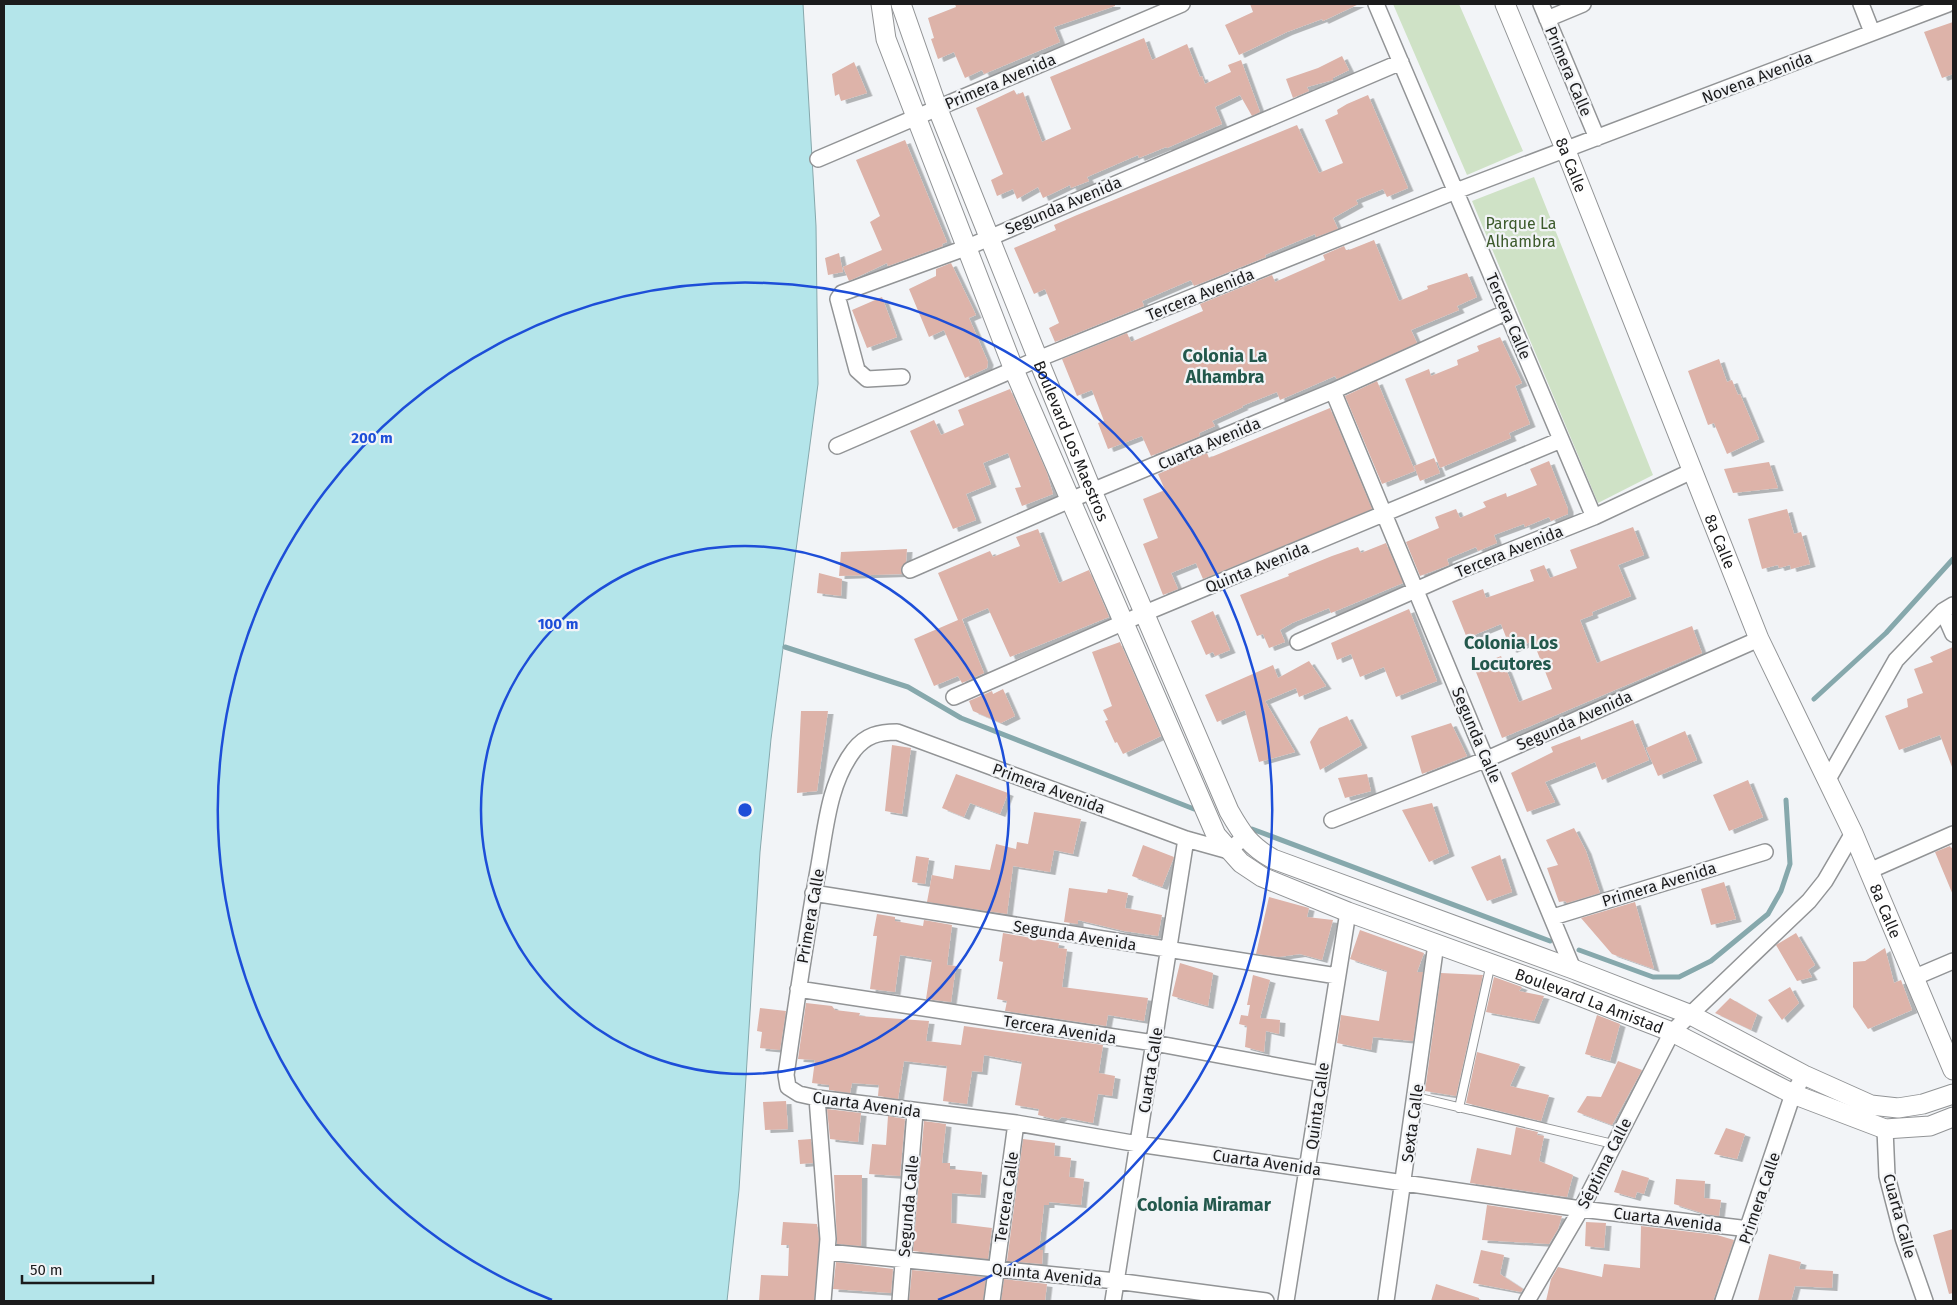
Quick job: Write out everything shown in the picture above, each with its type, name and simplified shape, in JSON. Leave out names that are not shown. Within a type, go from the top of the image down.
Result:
[{"type":"street","name":"Boulevard Los Maestros","points":[[881,4],[886,39],[1014,370],[1216,835],[1229,851]]},
{"type":"street","name":"Boulevard Los Maestros","points":[[900,4],[936,107],[1038,359],[1092,491],[1229,811],[1244,837],[1260,852],[1273,859]]},
{"type":"street","name":"Primera Avenida","points":[[818,159],[936,107],[1182,4]]},
{"type":"street","name":"Tercera Calle","points":[[1376,4],[1594,517]]},
{"type":"street","name":"8a Calle","points":[[1505,4],[1566,151],[1759,639],[1853,833],[1953,1070]]},
{"type":"street","name":"Primera Calle","points":[[1541,4],[1597,138]]},
{"type":"street","points":[[1547,19],[1583,4]]},
{"type":"street","points":[[1860,4],[1872,32]]},
{"type":"street","name":"Novena Avenida","points":[[1566,151],[1948,4]]},
{"type":"street","name":"Segunda Avenida","points":[[902,377],[867,379],[857,370],[838,299],[842,293],[968,247],[1401,62]]},
{"type":"street","name":"Tercera Avenida","points":[[837,446],[1038,359],[1456,191],[1566,151]]},
{"type":"street","name":"Cuarta Avenida","points":[[910,570],[1070,500],[1334,391],[1507,312]]},
{"type":"street","name":"Segunda Calle","points":[[1334,391],[1573,969]]},
{"type":"street","name":"Quinta Avenida","points":[[954,697],[1145,613],[1561,440]]},
{"type":"street","name":"Tercera Avenida","points":[[1298,642],[1416,589],[1594,517],[1692,471]]},
{"type":"street","points":[[1948,608],[1953,634]]},
{"type":"street","points":[[1828,782],[1896,660],[1948,608]]},
{"type":"street","name":"Segunda Avenida","points":[[1332,820],[1487,758],[1759,639]]},
{"type":"street","name":"Primera Avenida","points":[[854,750],[866,738],[879,732],[897,732],[1186,839],[1229,851]]},
{"type":"street","name":"Primera Calle","points":[[788,1087],[786,1075],[813,894],[836,784],[854,750]]},
{"type":"street","name":"Séptima Calle","points":[[1527,1301],[1581,1209],[1613,1144],[1680,1023],[1809,901],[1825,880],[1853,833]]},
{"type":"street","points":[[1869,871],[1953,834]]},
{"type":"street","points":[[1229,851],[1244,837]]},
{"type":"street","name":"Cuarta Calle","points":[[1113,1301],[1186,839]]},
{"type":"street","name":"Boulevard La Amistad","points":[[1229,851],[1241,863],[1262,877],[1348,912],[1491,963],[1680,1023],[1793,1094],[1885,1129],[1930,1126],[1953,1118]]},
{"type":"street","name":"Primera Avenida","points":[[1553,917],[1765,852]]},
{"type":"street","name":"Boulevard La Amistad","points":[[1273,859],[1573,969],[1680,1023],[1871,1105],[1898,1108],[1923,1104],[1953,1094]]},
{"type":"street","name":"Segunda Avenida","points":[[813,894],[1337,976]]},
{"type":"street","name":"Quinta Calle","points":[[1286,1301],[1348,912]]},
{"type":"street","name":"Sexta Calle","points":[[1386,1301],[1436,944]]},
{"type":"street","points":[[1913,978],[1953,960]]},
{"type":"street","name":"Tercera Avenida","points":[[798,990],[1154,1043],[1321,1074]]},
{"type":"street","name":"Primera Calle","points":[[1723,1301],[1749,1229],[1793,1094],[1804,1075]]},
{"type":"street","name":"Cuarta Avenida","points":[[788,1087],[799,1094],[817,1098],[915,1112],[1016,1123],[1138,1144],[1581,1209],[1749,1229]]},
{"type":"street","points":[[817,1098],[828,1239],[823,1301]]},
{"type":"street","name":"Segunda Calle","points":[[900,1301],[915,1112]]},
{"type":"street","name":"Tercera Calle","points":[[992,1301],[1016,1123]]},
{"type":"street","name":"Cuarta Calle","points":[[1885,1129],[1887,1176],[1904,1238],[1925,1301]]},
{"type":"street","name":"Quinta Avenida","points":[[827,1252],[1116,1281],[1266,1301]]},
{"type":"lane","points":[[1459,1108],[1491,963]]},
{"type":"lane","points":[[1416,1097],[1613,1144]]},
{"type":"green space","name":"Parque La Alhambra","points":[[1393,4],[1459,4],[1523,151],[1467,175]]},
{"type":"green space","name":"Parque La Alhambra","points":[[1534,177],[1653,475],[1598,503],[1472,201]]},
{"type":"water","points":[[4,4],[803,4],[816,226],[818,384],[771,739],[760,852],[739,1190],[727,1301],[4,1301]]},
{"type":"building","points":[[955,4],[1115,4],[1115,6],[1054,27],[1060,42],[984,74],[982,70],[965,78],[954,52],[938,59],[931,39],[934,38],[928,18],[956,7]]},
{"type":"building","points":[[1250,4],[1359,4],[1323,21],[1322,19],[1287,32],[1239,55],[1225,25],[1253,12]]},
{"type":"building","points":[[1953,22],[1953,74],[1942,78],[1924,32]]},
{"type":"building","points":[[1144,38],[1152,60],[1187,44],[1200,77],[1202,76],[1205,84],[1231,72],[1228,65],[1241,60],[1260,112],[1252,116],[1240,95],[1215,107],[1222,124],[1167,148],[1139,158],[1138,155],[1087,177],[1089,181],[1071,188],[1070,185],[1043,198],[1038,187],[1017,199],[1013,189],[997,196],[991,180],[1003,174],[976,108],[1014,90],[1017,95],[1023,92],[1042,142],[1071,129],[1050,77]]},
{"type":"building","points":[[1342,56],[1349,70],[1333,78],[1333,80],[1307,87],[1309,91],[1293,98],[1286,79],[1318,68]]},
{"type":"building","points":[[854,62],[867,93],[841,101],[839,94],[835,96],[832,74]]},
{"type":"building","points":[[1368,95],[1408,188],[1387,197],[1383,189],[1356,200],[1358,204],[1333,218],[1338,229],[1316,237],[1315,234],[1265,255],[1266,257],[1194,286],[1191,280],[1142,301],[1144,306],[1055,342],[1049,328],[1059,323],[1045,289],[1034,294],[1014,248],[1056,230],[1054,225],[1077,215],[1297,125],[1319,173],[1343,163],[1325,120],[1338,114],[1337,110],[1347,104]]},
{"type":"building","points":[[905,140],[947,242],[942,244],[943,246],[888,266],[887,263],[849,281],[843,267],[882,250],[870,222],[880,216],[856,160]]},
{"type":"building","points":[[1374,240],[1399,301],[1428,289],[1427,286],[1467,273],[1477,297],[1457,306],[1459,310],[1411,330],[1417,343],[1337,379],[1335,376],[1280,400],[1277,392],[1242,406],[1212,421],[1215,426],[1199,433],[1200,436],[1151,456],[1142,436],[1108,449],[1098,423],[1104,421],[1092,390],[1077,396],[1062,359],[1127,333],[1131,342],[1203,311],[1200,304],[1272,275],[1275,282],[1325,260],[1323,255],[1344,246],[1346,250],[1349,250]]},
{"type":"building","points":[[839,253],[843,272],[828,275],[825,258]]},
{"type":"building","points":[[951,263],[976,315],[969,318],[988,362],[987,368],[965,378],[944,330],[929,337],[909,289],[936,276],[936,269]]},
{"type":"building","points":[[882,297],[897,337],[867,348],[852,310]]},
{"type":"building","points":[[1500,337],[1522,383],[1515,386],[1530,424],[1509,433],[1511,438],[1440,468],[1405,379],[1429,369],[1431,376],[1458,365],[1457,360],[1479,351],[1477,346]]},
{"type":"building","points":[[1719,359],[1727,382],[1732,380],[1738,395],[1740,394],[1759,439],[1727,454],[1714,423],[1708,425],[1688,371]]},
{"type":"building","points":[[1377,381],[1415,471],[1382,484],[1345,396]]},
{"type":"building","points":[[1010,389],[1047,473],[1053,494],[1022,506],[1015,488],[1021,487],[1008,453],[983,463],[991,484],[966,494],[976,520],[953,529],[910,431],[934,420],[941,435],[964,425],[958,410]]},
{"type":"building","points":[[1330,408],[1372,509],[1203,579],[1196,563],[1171,573],[1178,589],[1163,595],[1143,544],[1158,538],[1143,499],[1165,490],[1158,474],[1207,453],[1209,458]]},
{"type":"building","points":[[1434,458],[1440,473],[1420,481],[1414,466]]},
{"type":"building","points":[[1549,461],[1568,509],[1568,514],[1551,521],[1549,517],[1525,527],[1524,524],[1494,535],[1497,543],[1478,551],[1476,547],[1447,559],[1449,565],[1420,576],[1406,542],[1439,528],[1435,517],[1456,509],[1460,518],[1486,507],[1483,502],[1506,493],[1507,497],[1537,485],[1530,469]]},
{"type":"building","points":[[1769,462],[1778,488],[1733,493],[1724,469]]},
{"type":"building","points":[[1787,509],[1794,534],[1801,532],[1810,564],[1791,569],[1790,565],[1779,568],[1778,565],[1762,569],[1748,519]]},
{"type":"building","points":[[1633,527],[1644,555],[1618,565],[1631,596],[1592,612],[1593,615],[1580,620],[1597,663],[1692,626],[1702,653],[1502,738],[1474,667],[1501,656],[1519,702],[1552,689],[1533,641],[1511,650],[1501,624],[1467,638],[1452,601],[1483,589],[1486,598],[1534,581],[1530,570],[1544,565],[1550,578],[1577,568],[1570,550]]},
{"type":"building","points":[[1038,529],[1059,583],[1089,570],[1109,617],[1010,657],[988,608],[962,619],[984,673],[962,683],[958,676],[934,686],[914,639],[958,620],[938,573],[990,551],[993,557],[1020,546],[1016,537]]},
{"type":"building","points":[[1386,543],[1403,583],[1331,613],[1329,608],[1292,623],[1280,630],[1285,642],[1269,648],[1263,634],[1257,636],[1240,595],[1289,576],[1288,574],[1332,556],[1358,547],[1361,553]]},
{"type":"building","points":[[907,549],[906,562],[901,568],[902,574],[839,576],[841,552]]},
{"type":"building","points":[[819,573],[842,579],[841,596],[817,593]]},
{"type":"building","points":[[1409,609],[1437,681],[1396,697],[1384,667],[1360,677],[1351,654],[1337,660],[1331,643]]},
{"type":"building","points":[[1213,611],[1230,650],[1215,656],[1213,652],[1206,655],[1191,621]]},
{"type":"building","points":[[1120,642],[1161,736],[1123,754],[1117,742],[1115,743],[1105,721],[1108,720],[1103,710],[1112,706],[1092,652]]},
{"type":"building","points":[[1953,647],[1952,767],[1940,735],[1899,750],[1885,716],[1908,707],[1907,699],[1923,693],[1914,669],[1933,662],[1930,657]]},
{"type":"building","points":[[1309,661],[1326,686],[1299,697],[1296,688],[1265,701],[1295,752],[1259,762],[1245,710],[1217,722],[1205,695],[1273,665],[1278,678]]},
{"type":"building","points":[[1003,689],[1015,716],[1001,723],[973,711],[969,701],[992,691],[993,694]]},
{"type":"building","points":[[801,711],[828,711],[817,791],[797,793]]},
{"type":"building","points":[[1347,716],[1362,745],[1320,770],[1310,742],[1319,728]]},
{"type":"building","points":[[1633,720],[1649,760],[1602,780],[1595,762],[1545,782],[1555,802],[1527,812],[1511,773],[1553,752],[1551,747],[1580,736],[1581,740]]},
{"type":"building","points":[[1451,723],[1467,756],[1422,774],[1411,736]]},
{"type":"building","points":[[1685,731],[1697,760],[1658,776],[1646,748]]},
{"type":"building","points":[[892,745],[911,748],[902,814],[885,811]]},
{"type":"building","points":[[956,774],[1008,793],[1000,814],[970,803],[964,817],[942,808]]},
{"type":"building","points":[[1367,774],[1371,791],[1345,798],[1338,778]]},
{"type":"building","points":[[1748,780],[1763,817],[1729,831],[1713,795]]},
{"type":"building","points":[[1432,803],[1449,853],[1429,862],[1402,810]]},
{"type":"building","points":[[1034,812],[1081,819],[1073,854],[1054,850],[1050,872],[1013,866],[1007,914],[927,902],[932,875],[953,879],[955,865],[990,870],[996,844],[1016,849],[1017,842],[1028,844]]},
{"type":"building","points":[[1574,828],[1586,851],[1600,893],[1567,903],[1565,901],[1559,902],[1547,868],[1558,865],[1546,840]]},
{"type":"building","points":[[1143,845],[1174,857],[1162,887],[1132,876]]},
{"type":"building","points":[[1950,846],[1951,848],[1953,847],[1953,895],[1935,852]]},
{"type":"building","points":[[1500,855],[1512,892],[1487,901],[1471,867]]},
{"type":"building","points":[[916,856],[929,858],[925,884],[912,882]]},
{"type":"building","points":[[1724,882],[1736,919],[1711,925],[1701,889]]},
{"type":"building","points":[[1069,888],[1107,893],[1108,889],[1128,893],[1125,908],[1162,915],[1158,936],[1124,931],[1078,920],[1078,924],[1064,922]]},
{"type":"building","points":[[1269,897],[1309,908],[1307,917],[1333,920],[1322,960],[1300,954],[1279,957],[1256,954]]},
{"type":"building","points":[[1635,902],[1654,969],[1612,954],[1581,918]]},
{"type":"building","points":[[877,914],[895,917],[895,921],[923,926],[924,920],[952,925],[947,965],[956,966],[951,1002],[926,999],[932,960],[900,955],[895,992],[870,989],[877,936],[873,936]]},
{"type":"building","points":[[1360,930],[1424,953],[1417,972],[1423,972],[1413,1041],[1373,1037],[1371,1050],[1337,1043],[1341,1015],[1379,1021],[1387,971],[1350,959]]},
{"type":"building","points":[[1003,933],[1059,943],[1058,948],[1067,949],[1062,987],[1148,998],[1144,1021],[1108,1015],[1106,1026],[1005,1011],[1007,1001],[997,999],[1003,962],[999,961]]},
{"type":"building","points":[[1796,933],[1815,965],[1808,970],[1812,977],[1797,981],[1776,945]]},
{"type":"building","points":[[1885,948],[1894,983],[1901,980],[1912,1010],[1868,1029],[1853,1007],[1853,962],[1865,961]]},
{"type":"building","points":[[1180,963],[1213,973],[1208,1006],[1172,996]]},
{"type":"building","points":[[1441,973],[1483,975],[1456,1096],[1425,1091]]},
{"type":"building","points":[[1253,975],[1270,980],[1260,1018],[1280,1020],[1279,1034],[1266,1031],[1264,1052],[1245,1047],[1247,1026],[1239,1024],[1241,1015],[1248,1016],[1250,1005],[1247,1005]]},
{"type":"building","points":[[1494,977],[1522,987],[1519,991],[1544,996],[1534,1021],[1486,1012]]},
{"type":"building","points":[[1790,987],[1799,1003],[1782,1020],[1768,1000]]},
{"type":"building","points":[[1730,998],[1757,1014],[1751,1030],[1715,1013]]},
{"type":"building","points":[[806,1003],[832,1006],[835,1010],[860,1013],[859,1016],[929,1021],[926,1041],[961,1045],[964,1026],[1103,1045],[1099,1073],[1115,1076],[1112,1096],[1098,1094],[1093,1123],[1062,1117],[1058,1120],[1038,1115],[1039,1109],[1015,1105],[1022,1062],[984,1055],[982,1072],[972,1071],[967,1104],[943,1101],[947,1066],[904,1061],[898,1099],[878,1096],[879,1085],[852,1083],[850,1093],[829,1090],[829,1085],[812,1083],[815,1060],[798,1059]]},
{"type":"building","points":[[760,1008],[786,1011],[780,1050],[760,1048],[762,1032],[757,1031]]},
{"type":"building","points":[[1597,1015],[1620,1024],[1610,1061],[1585,1054]]},
{"type":"building","points":[[1477,1052],[1520,1064],[1510,1086],[1549,1095],[1541,1121],[1466,1103]]},
{"type":"building","points":[[1618,1061],[1642,1070],[1612,1125],[1577,1112],[1587,1096],[1601,1097]]},
{"type":"building","points":[[786,1101],[788,1129],[765,1130],[763,1102]]},
{"type":"building","points":[[827,1109],[861,1113],[858,1142],[830,1139]]},
{"type":"building","points":[[888,1116],[905,1119],[900,1176],[869,1174],[872,1144],[886,1145]]},
{"type":"building","points":[[924,1121],[946,1124],[942,1163],[950,1163],[950,1169],[982,1172],[980,1195],[952,1193],[951,1223],[992,1228],[988,1259],[913,1251]]},
{"type":"building","points":[[1516,1127],[1538,1132],[1537,1135],[1544,1136],[1539,1161],[1573,1175],[1567,1197],[1470,1183],[1477,1148],[1511,1155]]},
{"type":"building","points":[[1726,1128],[1745,1134],[1737,1159],[1714,1154]]},
{"type":"building","points":[[811,1139],[813,1163],[800,1164],[798,1140]]},
{"type":"building","points":[[1023,1139],[1055,1143],[1054,1156],[1071,1158],[1069,1177],[1084,1179],[1081,1205],[1049,1202],[1049,1205],[1044,1205],[1039,1250],[1043,1250],[1042,1264],[1007,1261]]},
{"type":"building","points":[[1622,1170],[1649,1178],[1644,1194],[1637,1192],[1635,1198],[1614,1192]]},
{"type":"building","points":[[834,1175],[862,1175],[861,1246],[837,1244]]},
{"type":"building","points":[[1676,1179],[1705,1181],[1704,1198],[1721,1200],[1719,1216],[1705,1214],[1674,1204]]},
{"type":"building","points":[[1487,1205],[1562,1216],[1558,1229],[1549,1244],[1482,1240]]},
{"type":"building","points":[[783,1222],[817,1224],[819,1239],[814,1301],[759,1301],[761,1275],[788,1276],[789,1245],[781,1245]]},
{"type":"building","points":[[1586,1222],[1606,1223],[1604,1248],[1585,1246]]},
{"type":"building","points":[[1641,1226],[1717,1235],[1734,1240],[1713,1301],[1546,1301],[1551,1279],[1558,1267],[1602,1277],[1604,1264],[1640,1268]]},
{"type":"building","points":[[1953,1229],[1953,1293],[1949,1294],[1933,1235]]},
{"type":"building","points":[[1481,1250],[1504,1255],[1500,1274],[1523,1289],[1521,1292],[1473,1283]]},
{"type":"building","points":[[1769,1254],[1801,1262],[1799,1269],[1833,1271],[1832,1288],[1795,1286],[1791,1301],[1758,1301]]},
{"type":"building","points":[[836,1262],[893,1269],[891,1293],[833,1289]]},
{"type":"building","points":[[912,1270],[986,1277],[983,1301],[909,1301]]},
{"type":"building","points":[[1004,1279],[1047,1284],[1045,1301],[1001,1301]]},
{"type":"building","points":[[1436,1284],[1479,1298],[1479,1301],[1431,1301]]},
{"type":"waterway","points":[[1814,699],[1886,633],[1953,559]]},
{"type":"waterway","points":[[785,647],[908,687],[961,718],[1194,809]]},
{"type":"waterway","points":[[1579,950],[1653,977],[1679,977],[1711,961],[1768,914],[1781,891],[1790,864],[1786,800]]},
{"type":"waterway","points":[[1252,829],[1550,941]]},
{"type":"district","name":"Colonia La Alhambra","points":[[1225,366]]},
{"type":"district","name":"Colonia Los Locutores","points":[[1511,653]]},
{"type":"district","name":"Colonia Miramar","points":[[1204,1205]]}]
